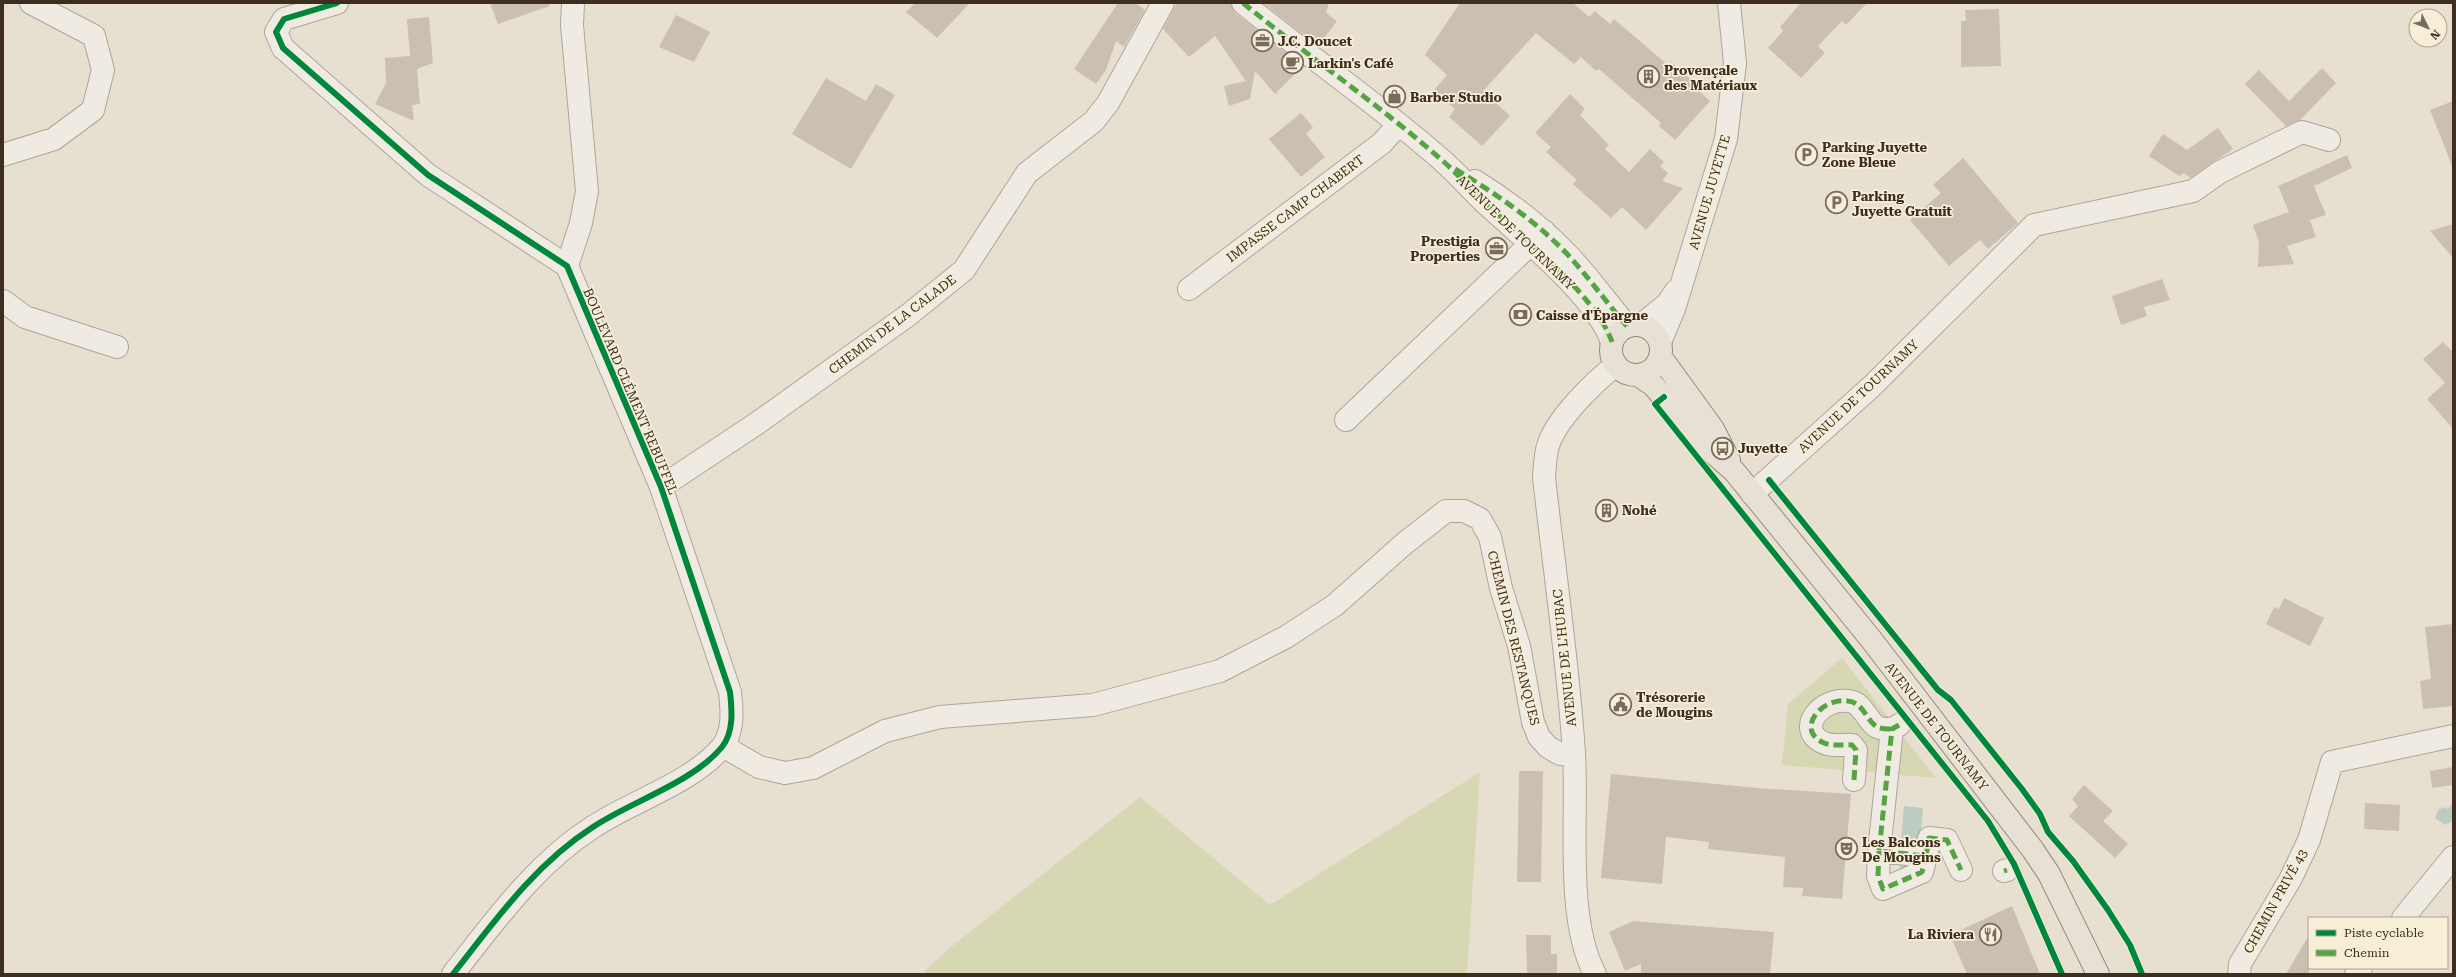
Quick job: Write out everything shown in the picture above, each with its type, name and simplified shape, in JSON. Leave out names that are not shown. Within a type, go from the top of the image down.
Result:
[{"type":"main road","points":[[1634,325],[1656,334],[1660,349],[1652,369],[1638,375],[1622,371],[1612,358],[1612,342],[1620,330],[1634,325]]},
{"type":"main road","name":"AVENUE DE TOURNAMY","points":[[1660,349],[1713,429],[1734,471]]},
{"type":"main road","name":"AVENUE DE TOURNAMY","points":[[1638,375],[1653,385],[1701,442],[1734,471],[1870,638],[2033,850],[2049,874],[2098,974]]},
{"type":"street","points":[[3,156],[54,139],[94,110],[103,70],[94,36],[31,3]]},
{"type":"street","points":[[337,3],[284,19],[276,32],[283,48],[428,175],[567,266],[581,224],[587,190],[572,25],[573,3]]},
{"type":"street","name":"CHEMIN DE LA CALADE","points":[[661,488],[756,424],[907,316],[964,270],[1027,173],[1094,121],[1108,103],[1163,3]]},
{"type":"street","name":"AVENUE DE TOURNAMY","points":[[1243,3],[1445,163],[1490,208],[1537,238],[1569,256],[1634,325]]},
{"type":"street","name":"AVENUE JUYETTE","points":[[1660,349],[1682,284],[1726,139],[1735,63],[1728,3]]},
{"type":"street","name":"IMPASSE CAMP CHABERT","points":[[1189,289],[1382,142],[1398,125]]},
{"type":"street","name":"AVENUE DE TOURNAMY","points":[[1752,494],[1871,387],[2034,225],[2193,191],[2220,172],[2302,132],[2329,140]]},
{"type":"street","points":[[1346,420],[1537,238]]},
{"type":"street","name":"AVENUE DE TOURNAMY","points":[[1537,238],[1553,264],[1596,314],[1608,332],[1612,342]]},
{"type":"street","name":"BOULEVARD CLÉMENT REBUFFEL","points":[[454,974],[514,897],[551,858],[593,827],[705,765],[723,746],[733,718],[730,692],[661,488],[567,266]]},
{"type":"street","name":"AVENUE JUYETTE","points":[[1634,325],[1667,304],[1682,284]]},
{"type":"street","points":[[3,301],[25,317],[117,347]]},
{"type":"street","name":"AVENUE DE L'HUBAC","points":[[1595,974],[1580,933],[1576,879],[1574,755],[1544,477],[1548,445],[1561,422],[1593,386],[1616,365]]},
{"type":"street","name":"CHEMIN DES RESTANQUES","points":[[723,746],[759,767],[785,773],[813,768],[885,731],[940,717],[1093,705],[1220,671],[1286,637],[1335,605],[1405,543],[1446,511],[1464,511],[1480,519],[1490,537],[1501,588],[1519,646],[1533,722],[1539,737],[1548,746],[1560,754],[1574,755]]},
{"type":"street","points":[[1854,780],[1856,750],[1852,745],[1831,745],[1822,742],[1815,737],[1812,725],[1817,712],[1831,702],[1850,701],[1856,703],[1878,727],[1896,727],[1879,851],[1878,876],[1883,889],[1922,872],[1915,856]]},
{"type":"street","name":"CHEMIN PRIVÉ 43","points":[[2239,974],[2240,964],[2291,878],[2309,840],[2332,762],[2453,736]]},
{"type":"street","points":[[1915,856],[1929,838],[1947,840],[1961,870]]},
{"type":"street","points":[[1879,851],[1915,856]]},
{"type":"street","points":[[2404,917],[2453,857]]},
{"type":"green space","points":[[1842,658],[1936,778],[1782,765],[1788,704]]},
{"type":"green space","points":[[1480,772],[1467,974],[922,974],[946,951],[1140,797],[1270,905]]},
{"type":"shaded area","points":[[2453,804],[2453,821],[2445,825],[2435,818],[2438,810],[2443,807],[2447,809]]},
{"type":"shaded area","points":[[1904,806],[1923,808],[1919,856],[1904,874],[1899,865]]},
{"type":"building","points":[[490,3],[549,3],[550,6],[498,24]]},
{"type":"building","points":[[915,3],[970,3],[937,38],[906,12]]},
{"type":"building","points":[[1118,3],[1135,3],[1145,10],[1124,47],[1116,41],[1106,70],[1096,84],[1074,69]]},
{"type":"building","points":[[1177,3],[1231,3],[1235,13],[1303,66],[1275,94],[1255,71],[1250,99],[1229,106],[1224,86],[1246,81],[1215,36],[1189,57],[1163,29]]},
{"type":"building","points":[[1263,3],[1329,3],[1326,13],[1337,21],[1318,46]]},
{"type":"building","name":"Provençale des Matériaux","points":[[1460,3],[1573,3],[1589,17],[1595,11],[1610,24],[1614,19],[1669,66],[1672,63],[1696,84],[1694,86],[1710,101],[1675,140],[1659,126],[1661,123],[1599,69],[1596,71],[1581,57],[1574,64],[1536,33],[1483,91],[1510,116],[1482,146],[1449,117],[1455,109],[1434,90],[1447,75],[1425,55]]},
{"type":"building","points":[[1801,3],[1867,3],[1846,25],[1842,21],[1818,46],[1825,53],[1801,78],[1768,48],[1783,31],[1780,27]]},
{"type":"building","points":[[1999,9],[2001,66],[1961,67],[1961,21],[1966,21],[1965,10]]},
{"type":"building","points":[[676,15],[710,32],[694,62],[659,47]]},
{"type":"building","points":[[429,17],[433,63],[417,69],[420,104],[412,105],[414,121],[375,104],[386,83],[385,58],[410,56],[407,19]]},
{"type":"building","points":[[2322,68],[2336,83],[2300,120],[2286,126],[2245,84],[2259,70],[2289,101]]},
{"type":"building","points":[[826,78],[866,101],[876,84],[895,95],[851,169],[792,134]]},
{"type":"building","points":[[1570,94],[1585,109],[1580,115],[1609,145],[1605,149],[1629,172],[1650,149],[1664,162],[1660,166],[1668,173],[1662,181],[1683,188],[1646,230],[1622,207],[1611,218],[1573,184],[1577,180],[1546,152],[1551,147],[1535,133]]},
{"type":"building","points":[[2453,101],[2453,165],[2452,166],[2430,110]]},
{"type":"building","points":[[1301,113],[1313,127],[1306,134],[1325,157],[1301,177],[1269,139]]},
{"type":"building","points":[[2218,128],[2233,149],[2190,178],[2184,173],[2179,176],[2149,156],[2163,134],[2187,150]]},
{"type":"building","points":[[2347,155],[2352,168],[2314,186],[2326,215],[2310,220],[2316,237],[2287,246],[2294,264],[2258,267],[2259,242],[2253,225],[2289,212],[2278,186]]},
{"type":"building","points":[[1963,158],[2018,223],[1988,249],[1980,240],[1949,266],[1910,220],[1941,193],[1933,185]]},
{"type":"building","points":[[2453,224],[2453,258],[2430,231]]},
{"type":"building","points":[[2162,279],[2170,300],[2144,307],[2147,316],[2121,325],[2112,296]]},
{"type":"building","points":[[2443,342],[2453,352],[2453,429],[2427,399],[2445,383],[2423,359]]},
{"type":"building","points":[[2284,598],[2324,618],[2310,646],[2266,624],[2274,607],[2279,609]]},
{"type":"building","points":[[2453,624],[2453,706],[2423,709],[2420,681],[2431,679],[2425,627]]},
{"type":"building","points":[[2453,767],[2453,785],[2432,788],[2430,771]]},
{"type":"building","points":[[1519,771],[1543,771],[1541,882],[1517,882]]},
{"type":"building","points":[[1611,774],[1758,788],[1851,794],[1842,899],[1802,896],[1803,888],[1783,887],[1785,857],[1708,849],[1709,842],[1666,837],[1662,884],[1601,878]]},
{"type":"building","points":[[2084,785],[2113,811],[2103,821],[2128,844],[2115,858],[2069,816],[2078,806],[2072,799]]},
{"type":"building","points":[[2365,803],[2400,805],[2399,831],[2364,829]]},
{"type":"building","points":[[2012,906],[2040,974],[1967,974],[1950,935]]},
{"type":"building","points":[[1633,921],[1774,932],[1770,974],[1641,974],[1641,964],[1625,971],[1609,932]]},
{"type":"building","points":[[1526,935],[1551,935],[1551,954],[1557,954],[1557,974],[1527,974]]},
{"type":"building","points":[[2308,937],[2309,974],[2286,974]]},
{"type":"marked path","points":[[1243,3],[1370,101],[1444,162],[1481,199],[1543,255],[1577,290],[1592,307],[1604,325],[1612,342]]},
{"type":"marked path","points":[[1455,169],[1515,208],[1543,231],[1569,256],[1627,326]]},
{"type":"marked path","points":[[1854,780],[1856,750],[1852,745],[1825,744],[1822,742],[1811,730],[1815,715],[1829,704],[1838,701],[1848,701],[1857,704],[1877,727],[1882,729],[1892,729]]},
{"type":"marked path","points":[[1899,725],[1892,729],[1879,851],[1926,856],[1929,838],[1947,840],[1961,870]]},
{"type":"marked path","points":[[1879,851],[1878,876],[1883,889],[1922,872],[1926,856]]},
{"type":"cycle path","points":[[337,3],[284,19],[276,32],[283,48],[428,175],[567,266],[661,487],[730,692],[732,713],[729,735],[722,747],[695,771],[593,827],[553,858],[517,894],[453,974]]},
{"type":"cycle path","points":[[1664,397],[1655,404],[1988,821],[2014,864],[2062,974]]},
{"type":"cycle path","points":[[1769,480],[1938,690],[1951,700],[2022,789],[2040,814],[2048,832],[2073,861],[2108,910],[2130,945],[2142,974]]},
{"type":"place","name":"J.C. Doucet","points":[[1263,41]]},
{"type":"place","name":"Larkin's Café","points":[[1293,63]]},
{"type":"place","name":"Provençale des Matériaux","points":[[1648,77]]},
{"type":"place","name":"Barber Studio","points":[[1394,97]]},
{"type":"place","name":"Parking Juyette Zone Bleue","points":[[1806,154]]},
{"type":"place","name":"Parking Juyette Gratuit","points":[[1836,203]]},
{"type":"place","name":"Prestigia Properties","points":[[1496,248]]},
{"type":"place","name":"Caisse d'Épargne","points":[[1521,315]]},
{"type":"place","name":"Juyette","points":[[1723,448]]},
{"type":"place","name":"Nohé","points":[[1607,510]]},
{"type":"place","name":"Trésorerie de Mougins","points":[[1620,704]]},
{"type":"place","name":"Les Balcons De Mougins","points":[[1846,849]]},
{"type":"place","name":"La Riviera","points":[[1990,934]]}]
